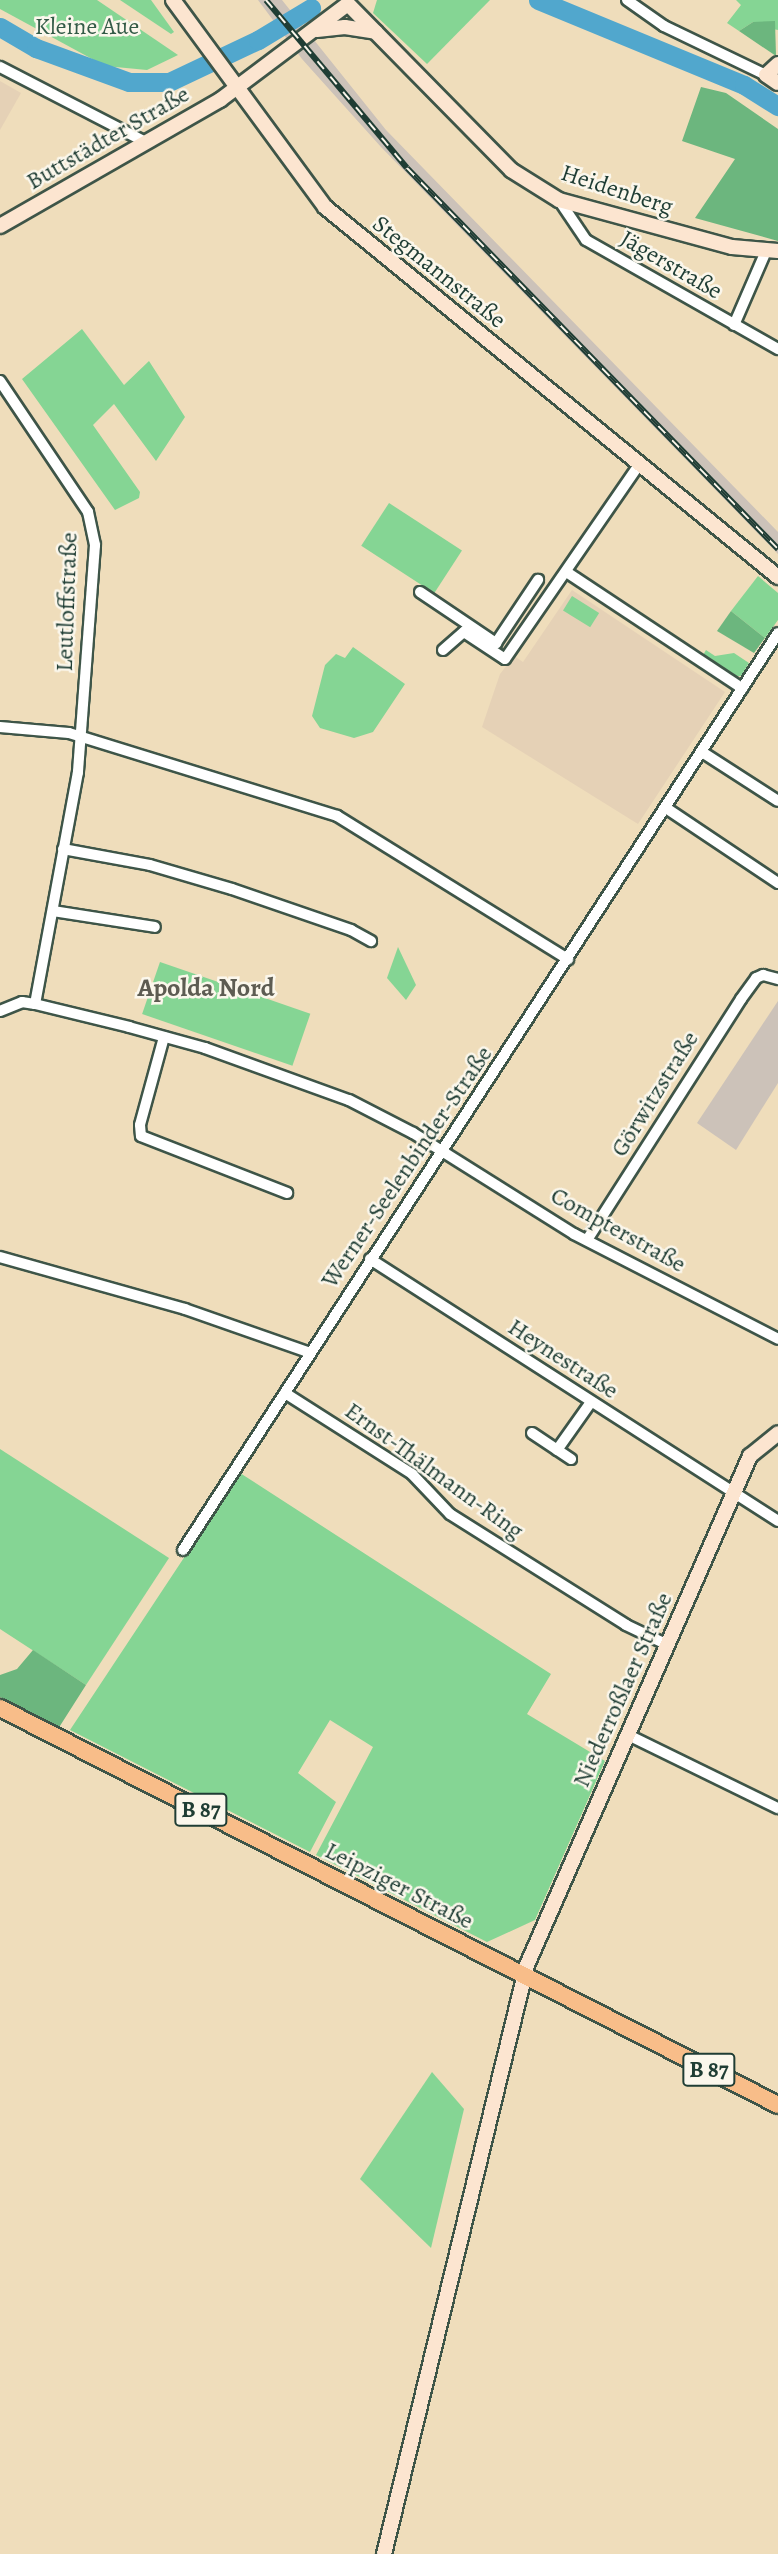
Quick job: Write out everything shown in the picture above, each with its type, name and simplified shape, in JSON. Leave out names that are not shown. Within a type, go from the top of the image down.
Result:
[{"type":"main road","name":"Stegmannstraße","points":[[173,0],[326,207],[778,577]]},
{"type":"main road","name":"Buttstädter Straße","points":[[0,226],[239,87],[351,2]]},
{"type":"main road","name":"Heidenberg","points":[[351,2],[377,33],[511,170],[559,200],[647,227],[772,251]]},
{"type":"main road","points":[[312,32],[345,27],[377,33]]},
{"type":"main road","points":[[772,79],[778,64]]},
{"type":"main road","name":"Niederroßlaer Straße","points":[[384,2554],[524,1976],[734,1492],[756,1448],[778,1433]]},
{"type":"main road","name":"Leipziger Straße","points":[[0,1708],[778,2105]]},
{"type":"street","points":[[627,0],[664,26],[772,79]]},
{"type":"street","points":[[0,66],[145,142]]},
{"type":"street","name":"Jägerstraße","points":[[559,200],[586,240],[778,349]]},
{"type":"street","points":[[734,325],[772,251]]},
{"type":"street","name":"Leutloffstraße","points":[[0,381],[88,512],[94,530],[82,737],[35,1003]]},
{"type":"street","points":[[420,592],[505,659],[552,589],[568,573],[639,465]]},
{"type":"street","points":[[568,573],[742,688]]},
{"type":"street","points":[[467,629],[496,643],[538,580]]},
{"type":"street","points":[[443,650],[467,629]]},
{"type":"street","name":"Werner-Seelenbinder-Straße","points":[[183,1550],[285,1393],[308,1352],[568,959],[778,633]]},
{"type":"street","points":[[0,727],[52,729],[337,816],[568,959]]},
{"type":"street","points":[[702,751],[778,801]]},
{"type":"street","points":[[666,808],[778,883]]},
{"type":"street","points":[[63,849],[150,865],[225,887],[351,930],[372,941]]},
{"type":"street","points":[[53,911],[155,927]]},
{"type":"street","name":"Görwitzstraße","points":[[587,1240],[738,1002],[763,975],[778,979]]},
{"type":"street","points":[[0,1011],[22,1002],[35,1003],[164,1037],[349,1100],[442,1151]]},
{"type":"street","points":[[164,1037],[140,1125],[141,1136],[287,1193]]},
{"type":"street","name":"Compterstraße","points":[[442,1151],[587,1240],[778,1339]]},
{"type":"street","points":[[0,1257],[185,1310],[308,1352]]},
{"type":"street","name":"Heynestraße","points":[[370,1259],[778,1521]]},
{"type":"street","name":"Ernst-Thälmann-Ring","points":[[285,1393],[412,1474],[450,1514],[601,1610],[668,1645]]},
{"type":"street","points":[[557,1450],[591,1402]]},
{"type":"street","points":[[532,1433],[571,1459]]},
{"type":"street","points":[[628,1735],[778,1808]]},
{"type":"shaded area","points":[[258,0],[282,0],[386,130],[778,532],[778,554],[381,147],[302,59]]},
{"type":"shaded area","points":[[0,81],[21,93],[0,130]]},
{"type":"shaded area","points":[[572,590],[725,692],[638,824],[482,727],[500,674],[514,656],[523,662]]},
{"type":"shaded area","points":[[778,1001],[778,1083],[736,1150],[697,1123]]},
{"type":"green space","name":"Kleine Aue","points":[[0,0],[97,0],[178,55],[147,70],[105,66],[0,9]]},
{"type":"green space","points":[[120,0],[151,0],[174,32],[171,34]]},
{"type":"green space","points":[[377,0],[490,0],[427,64],[373,13]]},
{"type":"green space","points":[[736,0],[778,0],[778,30],[773,29],[775,22],[753,22],[739,31],[727,23],[741,5]]},
{"type":"green space","points":[[775,21],[776,56],[739,31],[753,22]]},
{"type":"green space","points":[[701,87],[726,93],[778,129],[778,241],[695,218],[735,159],[682,141]]},
{"type":"green space","points":[[82,329],[124,385],[149,361],[185,417],[156,461],[114,404],[93,425],[140,492],[139,498],[115,510],[22,379]]},
{"type":"green space","points":[[389,503],[462,550],[434,593],[361,546]]},
{"type":"green space","points":[[758,576],[778,593],[778,620],[765,638],[731,611]]},
{"type":"green space","points":[[572,596],[599,613],[590,627],[563,610]]},
{"type":"green space","points":[[731,611],[765,638],[754,653],[717,631]]},
{"type":"green space","points":[[353,647],[405,684],[373,732],[354,738],[320,728],[312,716],[325,665],[336,654],[345,658]]},
{"type":"green space","points":[[706,650],[715,656],[734,653],[749,663],[741,676],[733,677],[702,657]]},
{"type":"green space","points":[[398,947],[416,985],[406,1000],[387,978]]},
{"type":"green space","points":[[160,962],[310,1014],[292,1066],[142,1014]]},
{"type":"green space","points":[[0,1449],[169,1558],[86,1685],[0,1629]]},
{"type":"green space","points":[[240,1473],[551,1674],[527,1714],[605,1761],[535,1920],[487,1942],[316,1855],[373,1747],[330,1720],[298,1773],[336,1802],[310,1852],[70,1730]]},
{"type":"green space","points":[[33,1650],[86,1685],[58,1729],[0,1697],[0,1675],[17,1669]]},
{"type":"green space","points":[[432,2072],[464,2109],[431,2248],[360,2179]]},
{"type":"waterway","points":[[538,0],[744,85],[778,106]]},
{"type":"waterway","points":[[0,27],[36,48],[129,82],[169,82],[258,40],[311,8]]},
{"type":"railway","points":[[266,0],[407,168],[778,549]]},
{"type":"district","name":"Apolda Nord","points":[[206,988]]}]
